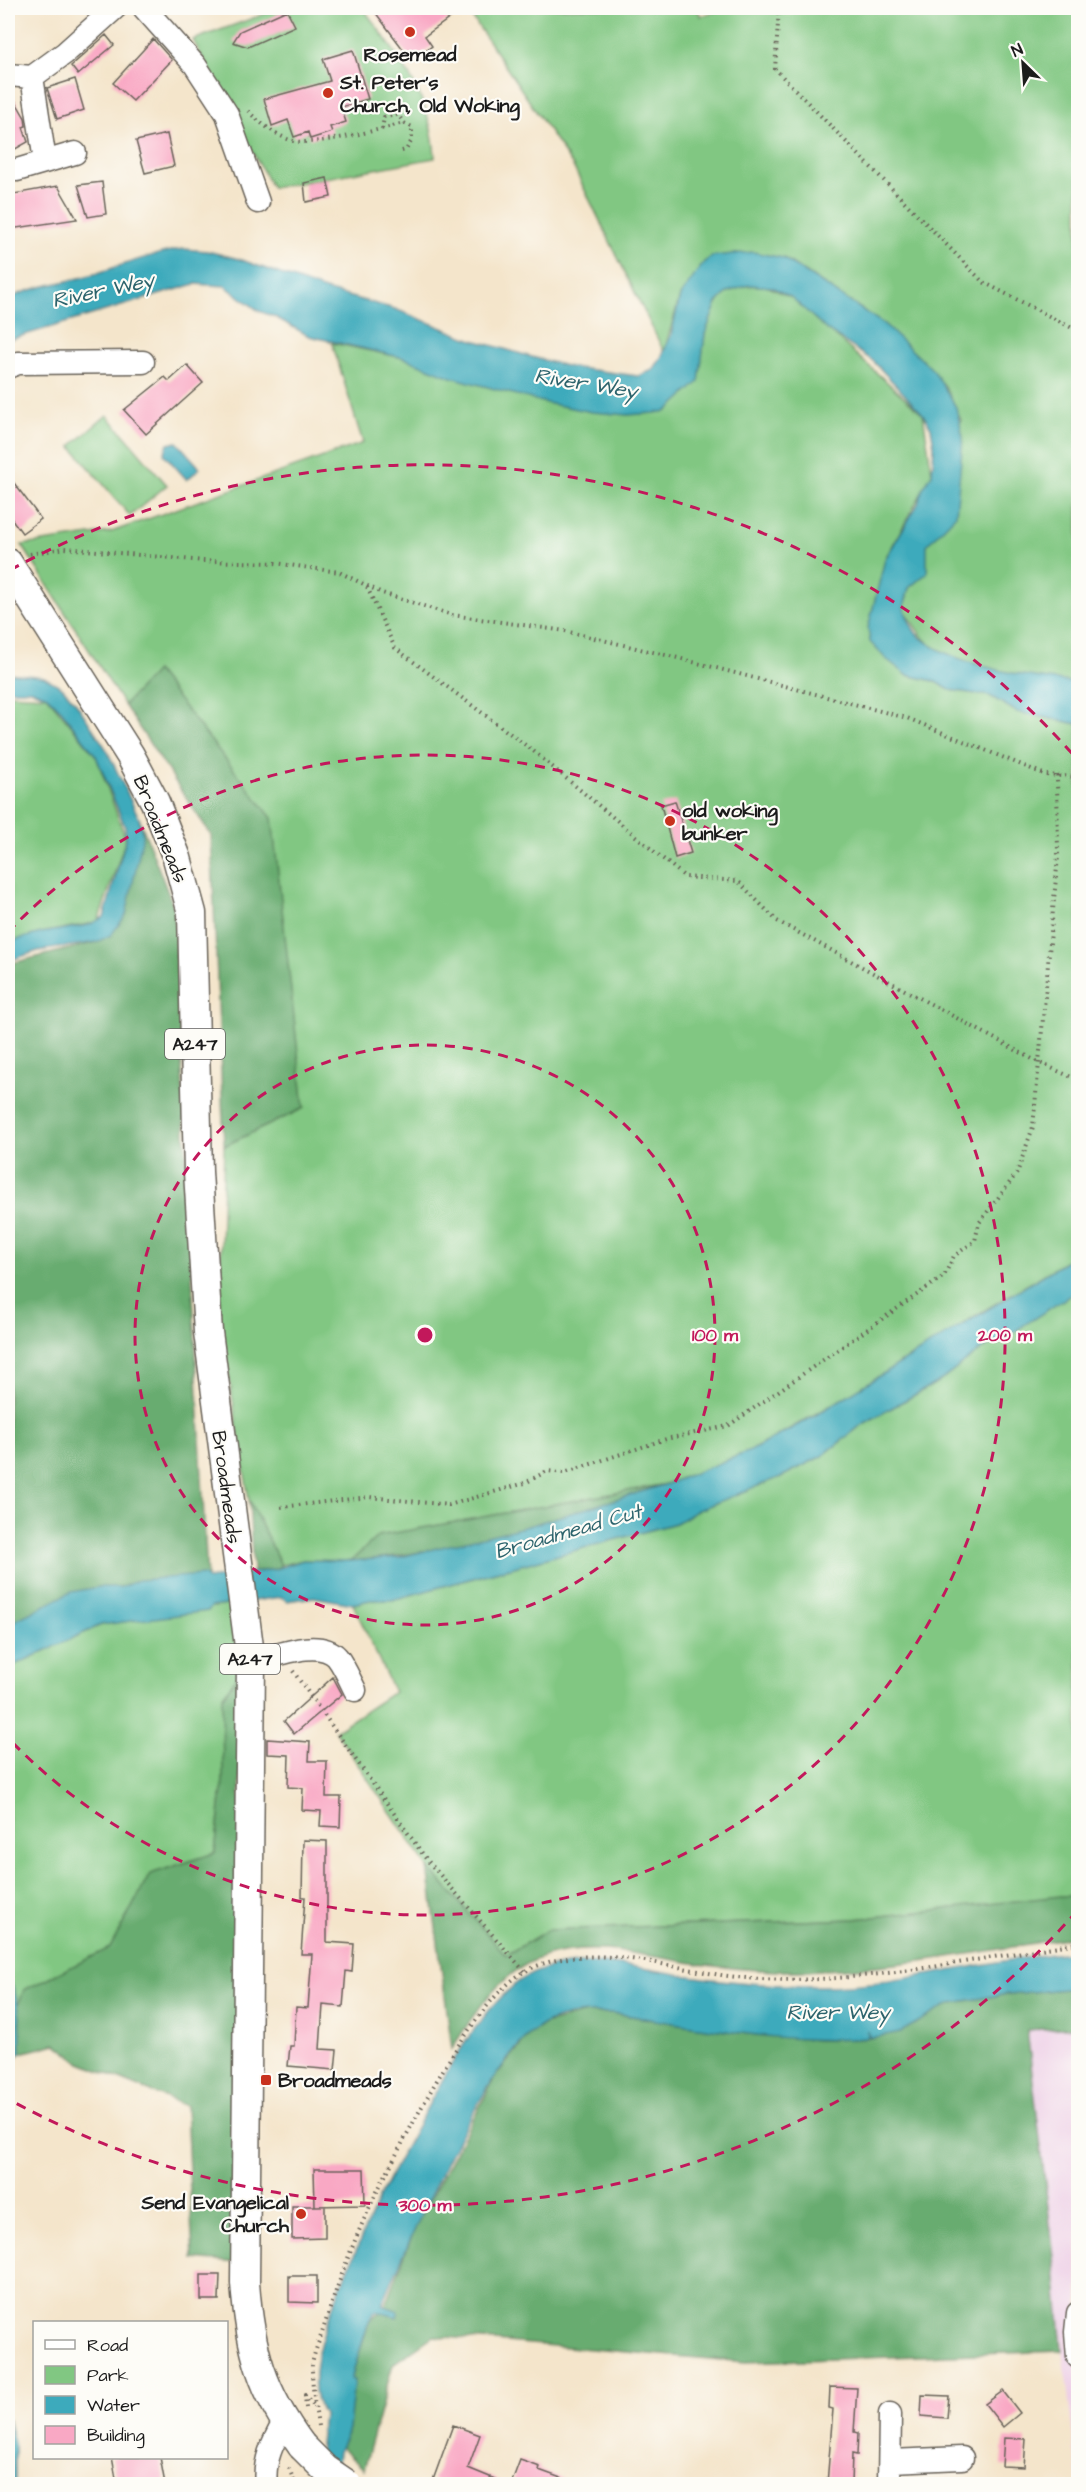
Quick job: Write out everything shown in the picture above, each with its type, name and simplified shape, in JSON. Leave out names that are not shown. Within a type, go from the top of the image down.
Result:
[{"type":"main road","name":"Broadmeads","points":[[18,559],[155,802],[177,858],[192,913],[198,1172],[203,1264],[217,1413],[250,1662],[245,2283],[248,2332],[261,2376],[284,2422],[302,2446],[325,2469],[347,2484]]},
{"type":"street","points":[[8,75],[32,77],[65,53],[114,8]]},
{"type":"street","points":[[144,8],[195,65],[227,114],[258,202]]},
{"type":"street","points":[[32,77],[45,161]]},
{"type":"street","points":[[17,170],[75,153]]},
{"type":"street","points":[[8,367],[18,363],[143,362]]},
{"type":"street","points":[[250,1662],[313,1648],[326,1649],[337,1658],[356,1690]]},
{"type":"street","points":[[1078,2313],[1076,2332],[1078,2357]]},
{"type":"street","points":[[889,2484],[890,2414]]},
{"type":"street","points":[[266,2484],[264,2472],[271,2446],[284,2422]]},
{"type":"street","points":[[891,2461],[962,2458]]},
{"type":"path","points":[[779,8],[775,69],[982,282],[1078,330]]},
{"type":"path","points":[[242,106],[264,126],[292,141],[320,140],[404,123]]},
{"type":"path","points":[[382,129],[384,117],[399,115],[404,123],[412,127],[412,140],[406,150],[398,152]]},
{"type":"path","points":[[18,559],[65,548],[204,561],[275,563],[339,572],[382,593],[452,615],[565,631],[907,718],[1046,775],[1078,777]]},
{"type":"path","points":[[366,586],[394,648],[532,750],[685,878],[738,881],[777,921],[1038,1062],[1078,1080]]},
{"type":"path","points":[[281,1507],[369,1497],[449,1506],[525,1484],[547,1471],[564,1473],[666,1439],[728,1426],[944,1276],[954,1256],[975,1241],[980,1223],[1017,1173],[1033,1127],[1058,856],[1057,776]]},
{"type":"path","points":[[282,1655],[428,1860],[525,1972]]},
{"type":"path","points":[[315,2408],[312,2364],[339,2282],[377,2192],[428,2097],[478,2017],[511,1981],[525,1972],[547,1963],[605,1958],[678,1965],[716,1974],[762,1978],[827,1979],[1078,1943]]},
{"type":"shaded area","points":[[1078,1988],[1078,2482],[1027,2030]]},
{"type":"green space","points":[[281,8],[363,8],[411,77],[427,115],[435,158],[272,188],[193,40]]},
{"type":"green space","points":[[466,8],[696,8],[701,16],[725,8],[1078,8],[1078,683],[1003,671],[946,653],[927,642],[903,608],[927,545],[961,420],[945,386],[884,324],[784,258],[680,296],[664,352],[573,166]]},
{"type":"green space","points":[[764,285],[791,297],[923,414],[932,474],[885,559],[907,675],[934,681],[950,690],[990,696],[1017,712],[1078,724],[1078,1254],[968,1320],[940,1341],[901,1362],[885,1375],[750,1451],[667,1484],[379,1536],[351,1561],[303,1560],[281,1565],[249,1500],[219,1314],[224,1146],[304,1108],[156,672],[124,705],[22,545],[111,532],[363,443],[332,343],[404,358],[698,382],[706,329],[716,304],[735,288]]},
{"type":"green space","points":[[107,415],[167,485],[130,516],[71,446]]},
{"type":"green space","points":[[156,671],[272,818],[304,1108],[224,1146],[211,835],[124,705]]},
{"type":"green space","points":[[8,694],[47,696],[96,756],[126,839],[98,922],[41,933],[8,944]]},
{"type":"green space","points":[[139,818],[174,908],[207,1579],[8,1631],[8,964],[97,942],[126,915]]},
{"type":"green space","points":[[1078,1290],[1078,1896],[855,1919],[548,1930],[506,1955],[428,1867],[335,1731],[394,1692],[353,1604],[370,1600],[392,1600],[676,1523],[698,1510],[783,1476],[822,1456],[863,1424],[943,1379],[978,1352],[993,1343],[998,1344],[1027,1322]]},
{"type":"green space","points":[[666,1484],[550,1520],[471,1541],[391,1557],[351,1561],[378,1536]]},
{"type":"green space","points":[[249,1500],[281,1565],[276,1569],[253,1572]]},
{"type":"green space","points":[[233,1604],[241,1671],[223,1780],[215,1853],[150,1874],[110,1948],[24,1990],[18,2005],[8,1977],[8,1668],[101,1625]]},
{"type":"green space","points":[[241,1671],[237,2263],[193,2259],[186,2106],[81,2063],[56,2044],[21,2053],[18,2005],[24,1990],[110,1948],[150,1874],[215,1853],[223,1780],[222,1697]]},
{"type":"green space","points":[[428,1867],[506,1955],[548,1930],[855,1919],[1060,1896],[1078,1896],[1078,1936],[890,1965],[815,1970],[777,1971],[732,1968],[615,1951],[561,1952],[528,1963],[514,1972],[479,2008],[452,2049]]},
{"type":"green space","points":[[1078,1988],[1078,2027],[1027,2030],[1055,2266],[1062,2351],[746,2362],[433,2336],[393,2364],[364,2469],[340,2447],[349,2429],[351,2379],[369,2321],[385,2307],[416,2225],[497,2074],[529,2035],[544,2024],[586,2013],[611,2013],[741,2033],[817,2040],[870,2038],[951,2003],[1008,1994]]},
{"type":"water","points":[[184,249],[207,251],[239,259],[325,290],[395,309],[470,339],[532,357],[570,367],[638,376],[653,370],[661,358],[671,335],[680,296],[704,262],[713,256],[753,252],[783,258],[884,324],[934,371],[956,407],[963,437],[956,515],[927,545],[927,573],[909,588],[904,608],[914,630],[930,644],[969,662],[1016,674],[1078,683],[1078,724],[1017,712],[990,696],[950,690],[934,681],[907,675],[885,658],[870,642],[868,628],[885,559],[918,504],[923,488],[932,474],[934,446],[931,428],[923,414],[873,361],[827,330],[791,297],[772,287],[749,285],[728,292],[717,303],[705,334],[699,382],[667,411],[628,415],[592,412],[546,403],[451,377],[404,358],[309,336],[259,311],[225,286],[195,284],[8,340],[8,299],[37,288]]},
{"type":"water","points":[[177,442],[200,468],[187,480],[164,454],[168,444]]},
{"type":"water","points":[[8,673],[44,677],[62,687],[76,703],[107,750],[139,818],[143,835],[126,915],[111,935],[97,942],[38,951],[8,961],[8,942],[41,933],[89,925],[104,917],[126,839],[125,827],[96,756],[61,710],[47,696],[32,690],[8,690]]},
{"type":"water","name":"Broadmead Cut","points":[[1078,1254],[1078,1290],[998,1344],[993,1343],[943,1379],[863,1424],[822,1456],[783,1476],[698,1510],[676,1523],[392,1600],[370,1600],[353,1604],[314,1597],[287,1601],[281,1597],[212,1607],[208,1611],[101,1625],[8,1668],[8,1624],[71,1592],[99,1587],[122,1587],[138,1580],[203,1575],[208,1579],[276,1569],[303,1560],[351,1561],[400,1557],[528,1526],[667,1484],[750,1451],[814,1416]]},
{"type":"water","name":"River Wey","points":[[1078,1952],[1078,1988],[1008,1994],[951,2003],[901,2032],[870,2038],[868,2031],[868,2038],[795,2039],[610,2013],[576,2014],[544,2024],[521,2043],[498,2072],[451,2152],[382,2305],[399,2311],[397,2317],[375,2311],[369,2321],[351,2379],[354,2380],[349,2429],[338,2452],[335,2484],[316,2484],[323,2414],[316,2397],[315,2377],[318,2355],[332,2307],[388,2180],[452,2063],[486,2014],[521,1980],[553,1967],[592,1963],[752,1983],[799,1986],[848,1985]]},
{"type":"water","points":[[8,1977],[18,2004],[21,2053],[8,2064],[8,2055],[13,2047],[8,2013]]},
{"type":"water","points":[[8,2418],[15,2448],[15,2484],[8,2484]]},
{"type":"building","name":"Rosemead","points":[[372,8],[464,8],[425,36],[432,46],[412,61]]},
{"type":"building","points":[[287,10],[295,26],[248,47],[233,42],[240,31]]},
{"type":"building","points":[[106,35],[114,45],[78,75],[71,66]]},
{"type":"building","points":[[153,39],[172,60],[133,101],[113,83]]},
{"type":"building","name":"St. Peter's Church, Old Woking","points":[[353,50],[368,99],[341,107],[346,122],[330,127],[332,132],[310,139],[308,132],[294,137],[288,120],[272,126],[264,99],[330,81],[323,59]]},
{"type":"building","points":[[75,79],[84,110],[57,119],[47,88]]},
{"type":"building","points":[[8,88],[25,118],[26,126],[23,127],[28,142],[8,153]]},
{"type":"building","points":[[167,134],[174,166],[145,173],[136,141]]},
{"type":"building","points":[[327,178],[331,197],[306,202],[304,183]]},
{"type":"building","points":[[102,182],[106,214],[88,217],[78,185]]},
{"type":"building","points":[[58,186],[77,219],[10,229],[8,195]]},
{"type":"building","points":[[187,365],[203,383],[146,434],[124,410],[165,377],[169,381]]},
{"type":"building","points":[[8,475],[41,519],[22,533],[8,514]]},
{"type":"building","name":"old woking bunker","points":[[675,801],[691,853],[675,858],[661,805]]},
{"type":"building","points":[[333,1677],[342,1694],[294,1734],[284,1721]]},
{"type":"building","points":[[267,1739],[310,1742],[309,1761],[327,1761],[326,1797],[341,1797],[340,1827],[320,1826],[321,1811],[302,1810],[303,1788],[288,1787],[289,1755],[267,1754]]},
{"type":"building","points":[[303,1840],[327,1841],[327,1942],[354,1944],[352,1972],[346,1971],[343,2007],[323,2005],[320,2049],[337,2050],[335,2070],[288,2066],[290,2046],[294,2046],[296,2007],[308,2008],[312,1954],[301,1954],[305,1897],[302,1897]]},
{"type":"building","points":[[314,2169],[364,2169],[365,2205],[315,2206]]},
{"type":"building","points":[[292,2206],[325,2206],[325,2238],[292,2239]]},
{"type":"building","points":[[201,2275],[220,2275],[219,2300],[201,2300]]},
{"type":"building","points":[[289,2276],[317,2276],[317,2303],[289,2302]]},
{"type":"building","points":[[830,2387],[857,2388],[854,2432],[858,2433],[857,2455],[852,2454],[851,2484],[827,2484],[833,2409],[829,2408]]},
{"type":"building","points":[[1003,2391],[1020,2413],[1003,2427],[985,2404]]},
{"type":"building","points":[[922,2395],[949,2396],[947,2418],[921,2416]]},
{"type":"building","points":[[453,2425],[480,2435],[468,2468],[507,2484],[444,2484],[433,2480]]},
{"type":"building","points":[[1004,2438],[1026,2439],[1024,2467],[1002,2466]]},
{"type":"building","points":[[112,2459],[160,2459],[165,2484],[117,2484]]},
{"type":"building","points":[[520,2460],[540,2467],[539,2470],[572,2482],[572,2484],[511,2484]]},
{"type":"place","name":"Rosemead","points":[[410,32]]},
{"type":"place","name":"St. Peter's Church, Old Woking","points":[[328,93]]},
{"type":"place","name":"old woking bunker","points":[[670,821]]},
{"type":"place","name":"Broadmeads","points":[[266,2080]]},
{"type":"place","name":"Send Evangelical Church","points":[[301,2214]]}]
